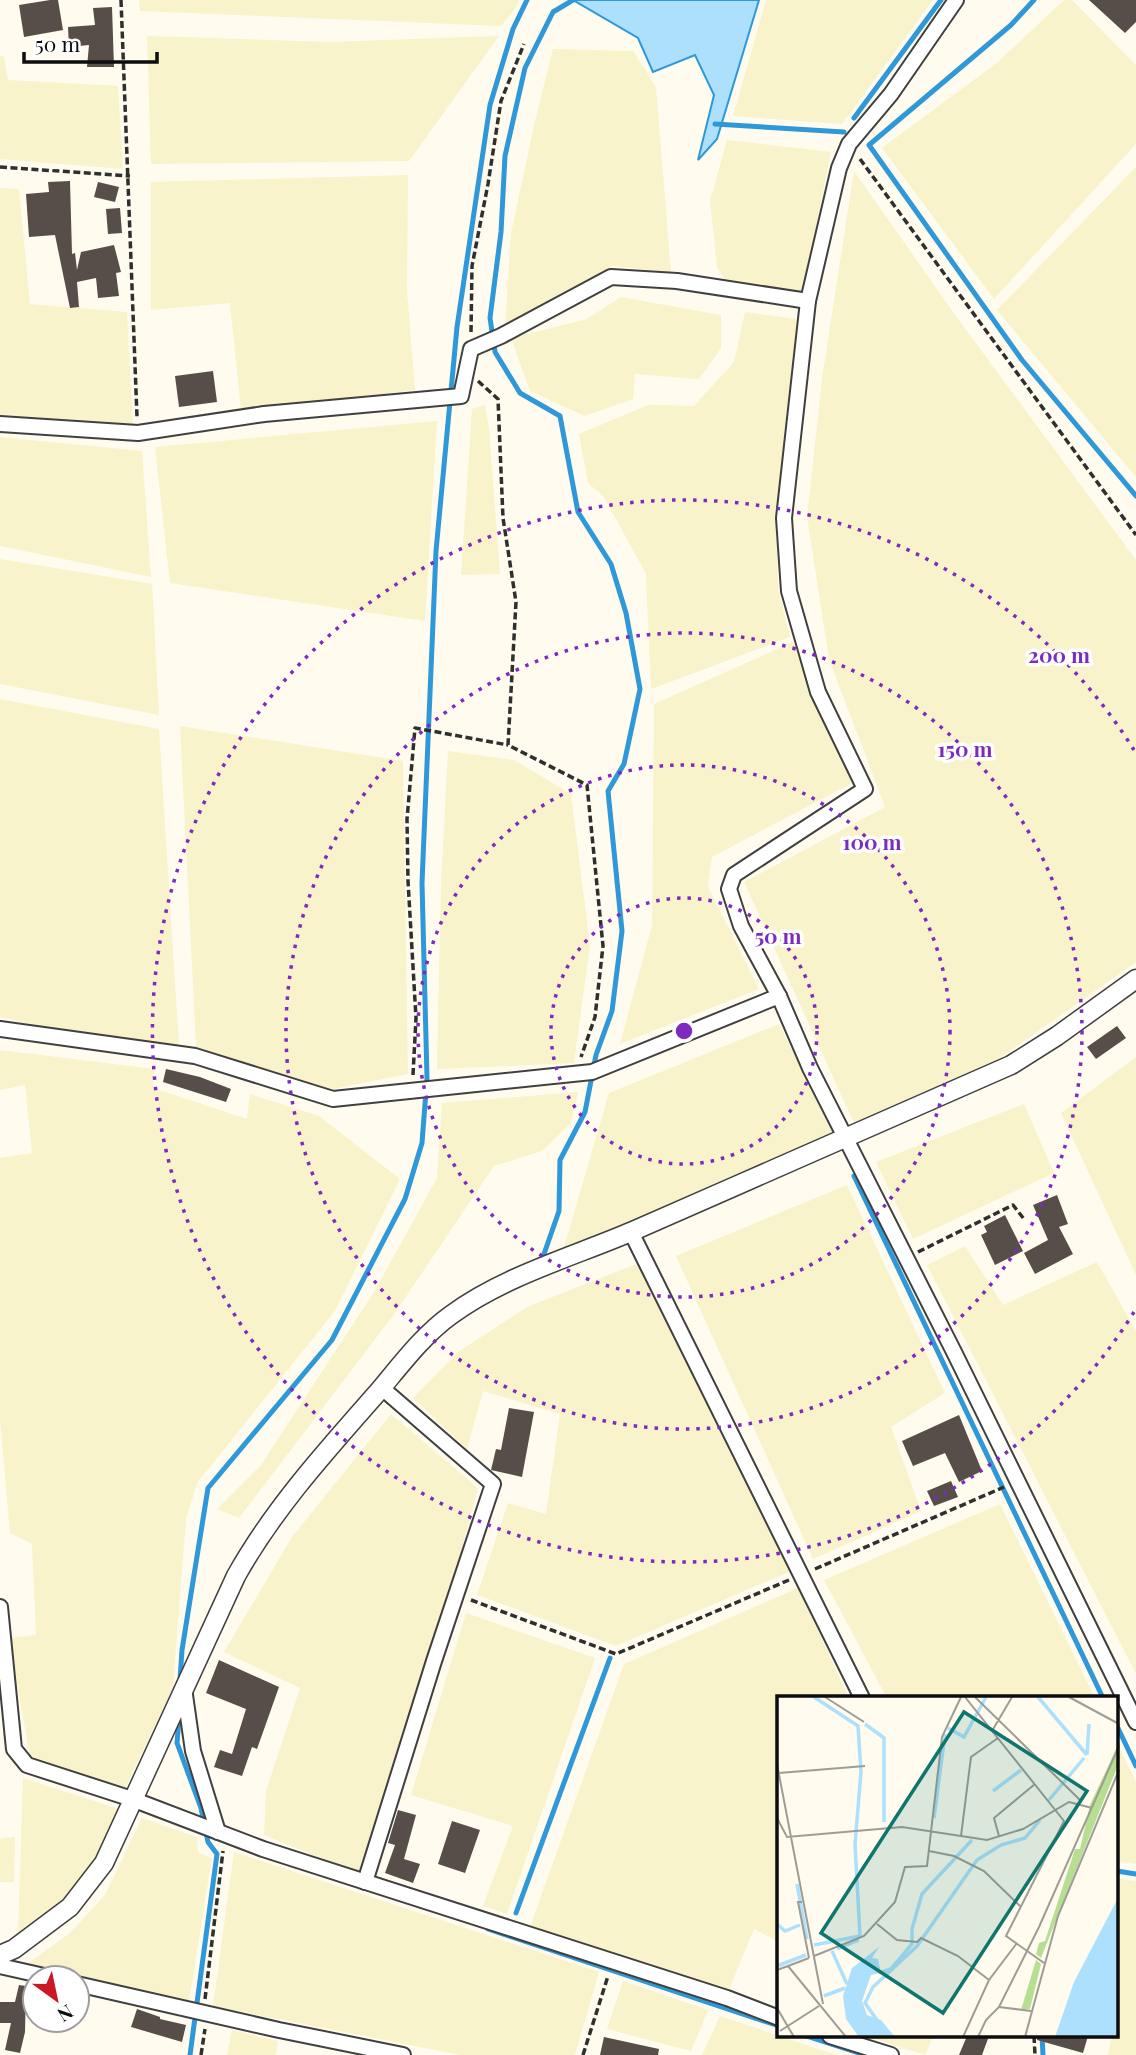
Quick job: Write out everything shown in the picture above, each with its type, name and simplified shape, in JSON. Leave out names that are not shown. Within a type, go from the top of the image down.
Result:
[{"type":"street","points":[[956,0],[891,94],[849,144],[839,168],[808,301],[784,517],[789,591],[818,692],[865,789],[734,876],[729,889],[741,926],[779,996],[810,1068],[1136,1722]]},
{"type":"street","points":[[0,424],[138,433],[278,413],[461,396],[471,349],[501,336],[611,277],[677,281],[808,301]]},
{"type":"street","points":[[0,1955],[14,1949],[70,1908],[104,1863],[236,1576],[257,1537],[382,1388],[449,1316],[488,1292],[1011,1065],[1057,1036],[1136,979]]},
{"type":"street","points":[[0,1028],[195,1056],[333,1099],[592,1072],[779,996]]},
{"type":"street","points":[[631,1232],[861,1696]]},
{"type":"street","points":[[365,1882],[493,1484],[382,1388]]},
{"type":"street","points":[[0,1606],[14,1749],[27,1765],[132,1799],[221,1833],[365,1882],[777,2017]]},
{"type":"street","points":[[184,1688],[193,1751],[221,1833]]},
{"type":"street","points":[[0,1966],[21,1971]]},
{"type":"street","points":[[91,1986],[403,2055]]},
{"type":"street","points":[[835,2038],[875,2053],[891,2055]]},
{"type":"path","points":[[121,0],[138,433]]},
{"type":"path","points":[[471,349],[472,266],[501,101],[524,44]]},
{"type":"path","points":[[849,144],[1136,535]]},
{"type":"path","points":[[0,167],[130,176]]},
{"type":"path","points":[[466,371],[498,398],[503,518],[516,602],[508,745]]},
{"type":"path","points":[[1130,525],[1136,520]]},
{"type":"path","points":[[417,1089],[407,819],[415,728],[508,745],[587,785],[603,946],[595,1017],[575,1073]]},
{"type":"path","points":[[907,1258],[1013,1205],[1024,1219]]},
{"type":"path","points":[[456,1595],[616,1654],[1018,1481]]},
{"type":"path","points":[[201,2055],[221,1833]]},
{"type":"path","points":[[583,2055],[612,1961]]},
{"type":"shaded area","points":[[139,0],[519,0],[501,26],[140,11]]},
{"type":"shaded area","points":[[766,0],[933,0],[842,124],[733,116]]},
{"type":"shaded area","points":[[1064,0],[1072,0],[1136,65],[1136,144],[994,299],[882,148],[998,62]]},
{"type":"shaded area","points":[[147,36],[329,42],[499,36],[409,161],[151,164]]},
{"type":"shaded area","points":[[553,49],[633,51],[656,87],[671,272],[612,266],[505,326],[511,233]]},
{"type":"shaded area","points":[[0,56],[4,56],[8,80],[118,86],[123,169],[0,159]]},
{"type":"shaded area","points":[[727,140],[831,152],[803,293],[726,282],[717,267],[710,201]]},
{"type":"shaded area","points":[[1136,167],[1136,477],[997,310]]},
{"type":"shaded area","points":[[854,171],[958,319],[1136,560],[1136,962],[1000,1058],[854,1123],[744,882],[885,807],[829,659],[807,517],[822,379]]},
{"type":"shaded area","points":[[408,175],[407,291],[415,390],[241,411],[230,303],[151,310],[151,182]]},
{"type":"shaded area","points":[[0,188],[19,189],[30,304],[127,312],[133,428],[0,418]]},
{"type":"shaded area","points":[[621,297],[721,315],[721,348],[699,379],[635,374],[633,399],[585,416],[530,391],[511,338],[587,319]]},
{"type":"shaded area","points":[[745,312],[797,319],[781,463],[777,545],[778,589],[790,637],[651,689],[646,574],[604,497],[588,483],[579,434],[648,405],[694,406],[734,362]]},
{"type":"shaded area","points":[[485,405],[500,574],[461,575],[472,409]]},
{"type":"shaded area","points":[[437,421],[425,621],[170,583],[155,447]]},
{"type":"shaded area","points":[[0,437],[142,451],[151,577],[0,546]]},
{"type":"shaded area","points":[[0,559],[152,584],[159,715],[0,684]]},
{"type":"shaded area","points":[[793,642],[852,783],[712,857],[708,887],[759,989],[620,1044],[652,925],[654,704]]},
{"type":"shaded area","points":[[0,699],[159,729],[179,1045],[69,1032],[0,1017]]},
{"type":"shaded area","points":[[180,726],[403,761],[408,1074],[328,1090],[196,1047]]},
{"type":"shaded area","points":[[448,751],[514,760],[571,794],[590,945],[574,1063],[437,1069],[441,884]]},
{"type":"shaded area","points":[[779,1024],[835,1136],[562,1254],[609,1093]]},
{"type":"shaded area","points":[[0,1050],[154,1069],[153,1088],[247,1119],[250,1094],[319,1116],[400,1179],[335,1311],[197,1483],[186,1519],[173,1687],[124,1791],[30,1757],[9,1638],[36,1635],[32,1544],[10,1533],[0,1419],[0,1158],[32,1153],[25,1085],[0,1090]]},
{"type":"shaded area","points":[[1136,1057],[1136,1275],[1061,1113]]},
{"type":"shaded area","points":[[578,1092],[571,1123],[542,1151],[494,1166],[395,1313],[239,1518],[217,1509],[261,1465],[374,1292],[437,1178],[442,1103]]},
{"type":"shaded area","points":[[1024,1104],[1054,1173],[913,1239],[876,1162]]},
{"type":"shaded area","points":[[847,1185],[945,1393],[891,1427],[921,1511],[813,1559],[676,1256]]},
{"type":"shaded area","points":[[965,1246],[1003,1305],[1097,1262],[1136,1331],[1136,1674],[927,1265]]},
{"type":"shaded area","points":[[639,1263],[791,1571],[616,1646],[477,1595],[508,1503],[546,1514],[560,1414],[483,1391],[467,1449],[413,1398],[458,1352],[527,1307]]},
{"type":"shaded area","points":[[391,1414],[478,1488],[450,1593],[361,1875],[264,1835],[266,1791],[300,1688],[224,1652],[292,1537]]},
{"type":"shaded area","points":[[1000,1504],[1094,1696],[886,1696],[824,1580]]},
{"type":"shaded area","points":[[798,1588],[848,1696],[777,1696],[777,1941],[754,1929],[728,1992],[530,1927],[624,1664]]},
{"type":"shaded area","points":[[466,1613],[595,1658],[507,1914],[483,1906],[513,1826],[411,1795]]},
{"type":"shaded area","points":[[1118,1745],[1136,1782],[1136,1864],[1118,1861]]},
{"type":"shaded area","points":[[23,1778],[119,1809],[76,1891],[54,1912],[18,1935]]},
{"type":"shaded area","points":[[142,1818],[197,1837],[198,1852],[212,1858],[189,2001],[91,1979],[91,1964],[27,1964],[70,1933],[105,1895]]},
{"type":"shaded area","points":[[15,1837],[14,1882],[0,1882],[0,1839]]},
{"type":"shaded area","points":[[234,1852],[599,1972],[575,2055],[460,2055],[213,2006]]},
{"type":"shaded area","points":[[1118,1879],[1136,1881],[1136,2055],[1108,2055],[1112,2038],[1118,2038]]},
{"type":"shaded area","points":[[623,1981],[708,2010],[691,2051],[607,2029]]},
{"type":"shaded area","points":[[720,2016],[777,2035],[777,2038],[785,2038],[836,2055],[702,2055]]},
{"type":"shaded area","points":[[232,2030],[278,2041],[276,2055],[227,2055]]},
{"type":"shaded area","points":[[872,2038],[932,2038],[925,2055]]},
{"type":"water","points":[[573,0],[759,0],[717,139],[698,160],[714,95],[695,55],[653,72],[638,38]]},
{"type":"building","points":[[58,0],[63,30],[24,37],[19,5]]},
{"type":"building","points":[[1089,0],[1136,0],[1136,22],[1125,33]]},
{"type":"building","points":[[112,7],[114,67],[87,67],[89,45],[69,47],[68,27],[95,25],[93,8]]},
{"type":"building","points":[[70,181],[72,254],[75,253],[77,270],[81,252],[114,245],[121,272],[116,273],[119,296],[98,298],[96,278],[77,282],[79,307],[70,308],[55,235],[29,237],[26,194],[49,192],[48,182]]},
{"type":"building","points":[[98,182],[119,187],[115,202],[94,197]]},
{"type":"building","points":[[120,208],[122,233],[108,234],[106,209]]},
{"type":"building","points":[[213,371],[217,402],[179,407],[175,376]]},
{"type":"building","points":[[1117,1026],[1126,1038],[1096,1059],[1087,1047]]},
{"type":"building","points":[[166,1069],[200,1077],[231,1089],[226,1102],[163,1082]]},
{"type":"building","points":[[1057,1195],[1068,1224],[1059,1227],[1073,1254],[1035,1274],[1024,1253],[1048,1240],[1033,1205]]},
{"type":"building","points":[[1005,1215],[1023,1251],[995,1265],[981,1235],[987,1232],[984,1226]]},
{"type":"building","points":[[509,1408],[534,1412],[522,1477],[491,1470],[496,1449],[501,1450]]},
{"type":"building","points":[[959,1415],[982,1471],[959,1482],[945,1453],[913,1466],[902,1441]]},
{"type":"building","points":[[951,1481],[958,1497],[934,1506],[927,1491]]},
{"type":"building","points":[[219,1660],[279,1687],[257,1749],[252,1747],[242,1776],[214,1767],[220,1750],[232,1754],[246,1709],[206,1693]]},
{"type":"building","points":[[398,1810],[416,1815],[404,1859],[420,1864],[413,1883],[385,1873],[395,1845],[388,1843]]},
{"type":"building","points":[[452,1821],[480,1830],[465,1873],[438,1864]]},
{"type":"building","points":[[21,1985],[21,2034],[25,2034],[20,2053],[5,2050],[11,2023],[0,2023],[0,2002],[15,2002]]},
{"type":"building","points":[[137,2009],[160,2019],[186,2025],[182,2042],[131,2027]]},
{"type":"building","points":[[604,2037],[659,2049],[658,2055],[600,2055]]},
{"type":"building","points":[[966,2038],[988,2038],[982,2055],[959,2055]]},
{"type":"building","points":[[1037,2038],[1087,2038],[1083,2053]]},
{"type":"waterway","points":[[180,1680],[182,1650],[208,1488],[332,1340],[405,1199],[422,1143],[427,1078],[422,883],[436,551],[457,327],[490,105],[513,29],[527,0]]},
{"type":"waterway","points":[[544,1254],[559,1211],[560,1160],[585,1112],[596,1055],[612,1011],[622,931],[608,791],[624,764],[640,689],[626,613],[611,564],[578,512],[560,416],[520,393],[495,352],[490,318],[501,232],[505,156],[525,68],[553,12],[573,0]]},
{"type":"waterway","points":[[854,118],[941,0]]},
{"type":"waterway","points":[[1034,0],[1011,25],[869,145],[1022,360],[1136,496]]},
{"type":"waterway","points":[[715,124],[844,132]]},
{"type":"waterway","points":[[854,1176],[1102,1696]]},
{"type":"waterway","points":[[516,1913],[610,1658]]},
{"type":"waterway","points":[[179,1718],[177,1743],[201,1808],[208,1842],[217,1854],[190,2055]]},
{"type":"waterway","points":[[1118,1728],[1136,1766]]},
{"type":"waterway","points":[[1118,1871],[1136,1874]]},
{"type":"waterway","points":[[488,1929],[777,2025]]},
{"type":"waterway","points":[[813,2038],[865,2055]]},
{"type":"waterway","points":[[1042,2038],[1043,2055]]}]
